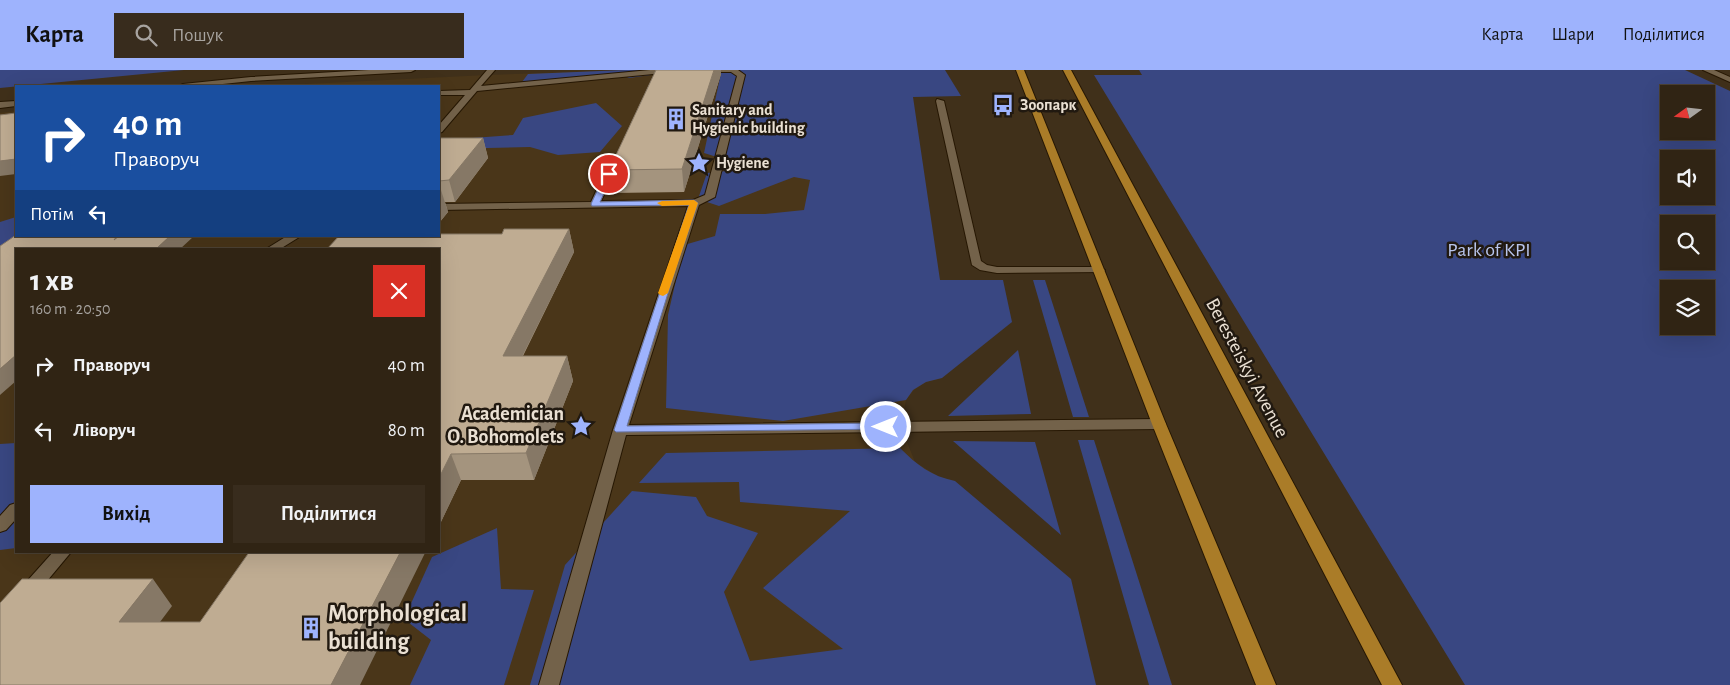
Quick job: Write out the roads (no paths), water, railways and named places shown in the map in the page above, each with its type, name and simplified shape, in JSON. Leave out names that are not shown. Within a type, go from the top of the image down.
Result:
[{"type":"main road","points":[[1020,70],[1159,424],[1266,685]]},
{"type":"main road","name":"Beresteiskyi Avenue","points":[[1067,70],[1392,685]]},
{"type":"street","points":[[193,85],[250,79],[411,70]]},
{"type":"street","points":[[440,129],[491,70]]},
{"type":"street","points":[[440,93],[654,76],[686,70]]},
{"type":"street","points":[[440,207],[694,203],[710,197],[741,75],[732,70],[695,70]]},
{"type":"street","points":[[1707,70],[1730,80]]},
{"type":"street","points":[[940,101],[976,263],[984,268],[997,270],[1099,270]]},
{"type":"street","points":[[0,105],[15,104]]},
{"type":"street","points":[[595,204],[609,174]]},
{"type":"street","points":[[549,685],[620,430],[694,203]]},
{"type":"street","points":[[273,248],[294,237]]},
{"type":"street","points":[[620,430],[1159,424]]},
{"type":"street","points":[[0,526],[15,510]]},
{"type":"street","points":[[13,608],[62,553]]},
{"type":"place","name":"Зоопарк","points":[[1003,105]]},
{"type":"place","name":"Sanitary and Hygienic building","points":[[676,119]]},
{"type":"place","name":"Hygiene","points":[[699,163]]},
{"type":"place","name":"Academician O. Bohomolets","points":[[581,426]]},
{"type":"place","name":"Morphological building","points":[[311,628]]},
{"type":"park label","name":"Park of KPI","points":[[1489,250]]}]
